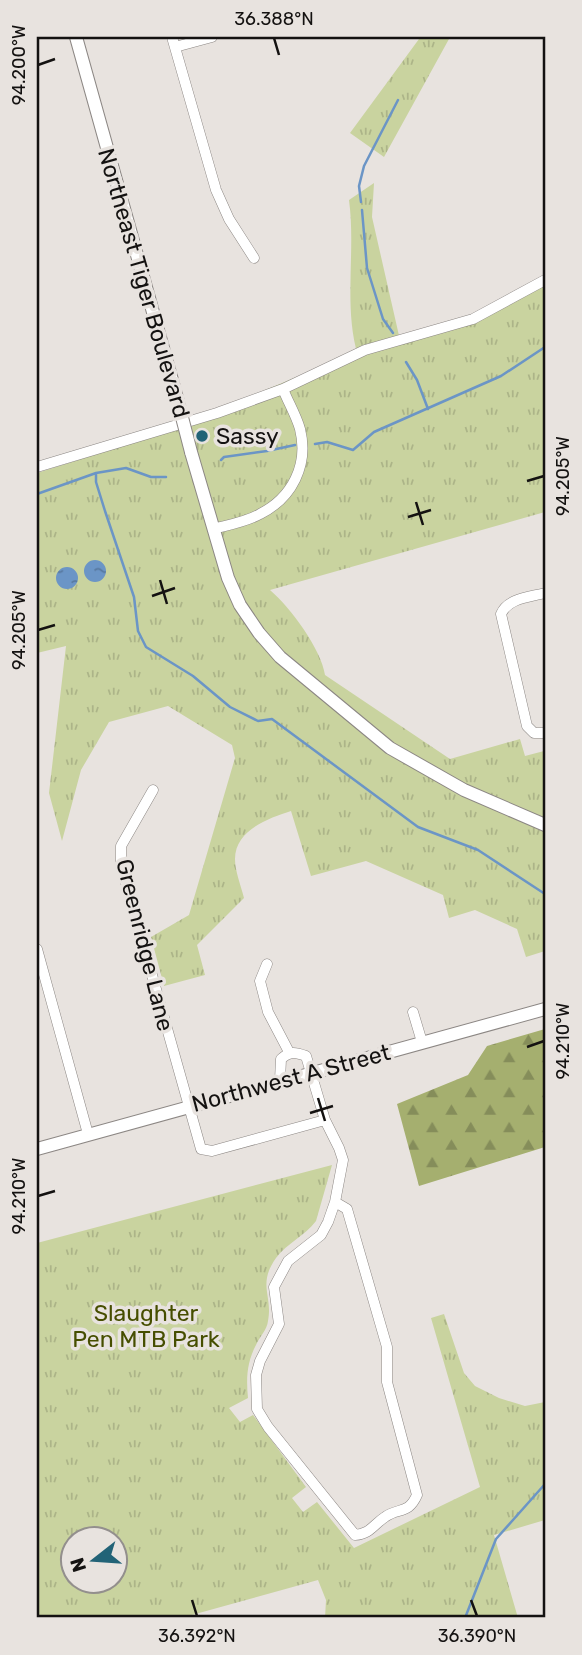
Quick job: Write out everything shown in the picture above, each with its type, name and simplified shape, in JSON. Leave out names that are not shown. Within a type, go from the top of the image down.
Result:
[{"type":"street","name":"Northeast Tiger Boulevard","points":[[76,37],[213,529],[228,578],[240,605],[259,633],[281,657],[390,748],[464,790],[545,825]]},
{"type":"street","points":[[212,37],[174,42],[216,190],[229,219],[254,258]]},
{"type":"street","points":[[37,467],[217,413],[283,389],[340,360],[473,319],[545,280]]},
{"type":"street","points":[[213,529],[258,516],[273,506],[294,484],[302,454],[301,433],[283,389]]},
{"type":"street","points":[[540,733],[527,726],[501,614],[504,607],[515,601],[545,593]]},
{"type":"street","name":"Greenridge Lane","points":[[153,790],[121,846],[121,865],[201,1149],[208,1152],[325,1120]]},
{"type":"street","points":[[37,949],[88,1134]]},
{"type":"street","points":[[267,964],[260,981],[268,1012],[289,1052],[306,1056],[325,1120],[343,1160],[335,1202],[321,1235],[288,1262],[274,1287],[279,1324],[260,1361],[256,1375],[257,1409],[268,1427],[355,1535],[367,1533],[385,1517],[410,1507],[416,1494],[387,1382],[387,1347],[384,1334],[347,1209],[335,1202]]},
{"type":"street","name":"Northwest A Street","points":[[37,1149],[545,1009]]},
{"type":"street","points":[[413,1012],[422,1042]]},
{"type":"street","points":[[280,1080],[281,1059],[289,1052]]},
{"type":"green space","points":[[418,37],[452,37],[384,157],[350,133]]},
{"type":"green space","points":[[374,183],[372,217],[400,340],[473,318],[545,281],[545,512],[270,590],[304,630],[318,653],[325,675],[450,759],[520,739],[525,756],[544,751],[545,951],[526,957],[517,929],[475,910],[449,918],[443,895],[366,861],[311,876],[291,811],[255,827],[241,840],[235,864],[244,898],[197,945],[205,975],[164,986],[151,937],[189,915],[235,758],[232,745],[168,706],[109,722],[81,770],[62,841],[49,793],[66,646],[37,653],[37,473],[160,434],[301,375],[305,384],[309,378],[358,356],[351,318],[349,200]]},
{"type":"green space","points":[[545,1029],[545,1147],[419,1186],[397,1104],[468,1075],[487,1046]]},
{"type":"green space","name":"Slaughter Pen MTB Park","points":[[332,1165],[316,1221],[280,1253],[270,1267],[266,1283],[268,1321],[249,1364],[248,1398],[229,1408],[240,1422],[253,1415],[306,1487],[292,1498],[303,1512],[317,1502],[354,1548],[480,1487],[431,1318],[444,1314],[464,1373],[475,1386],[499,1398],[525,1406],[545,1402],[545,1520],[494,1535],[518,1618],[325,1618],[326,1600],[318,1580],[181,1618],[37,1618],[37,1243]]},
{"type":"water","points":[[95,560],[103,563],[106,571],[103,579],[95,582],[87,579],[84,571],[87,563]]},
{"type":"water","points":[[67,567],[75,570],[78,578],[75,586],[67,589],[59,586],[56,578],[59,570]]},
{"type":"waterway","points":[[361,202],[359,186],[364,166],[398,100]]},
{"type":"waterway","points":[[362,210],[367,268],[383,319],[393,333]]},
{"type":"waterway","points":[[315,444],[327,442],[353,450],[374,432],[501,376],[545,347]]},
{"type":"waterway","points":[[406,362],[417,380],[428,409]]},
{"type":"waterway","points":[[221,460],[224,457],[295,445]]},
{"type":"waterway","points":[[37,494],[96,473],[126,468],[151,477],[166,477]]},
{"type":"waterway","points":[[96,473],[96,482],[134,597],[138,631],[146,647],[193,676],[230,707],[258,721],[272,719],[418,827],[478,850],[545,894]]},
{"type":"waterway","points":[[465,1618],[496,1539],[545,1484]]},
{"type":"place","name":"Sassy","points":[[202,436]]}]
